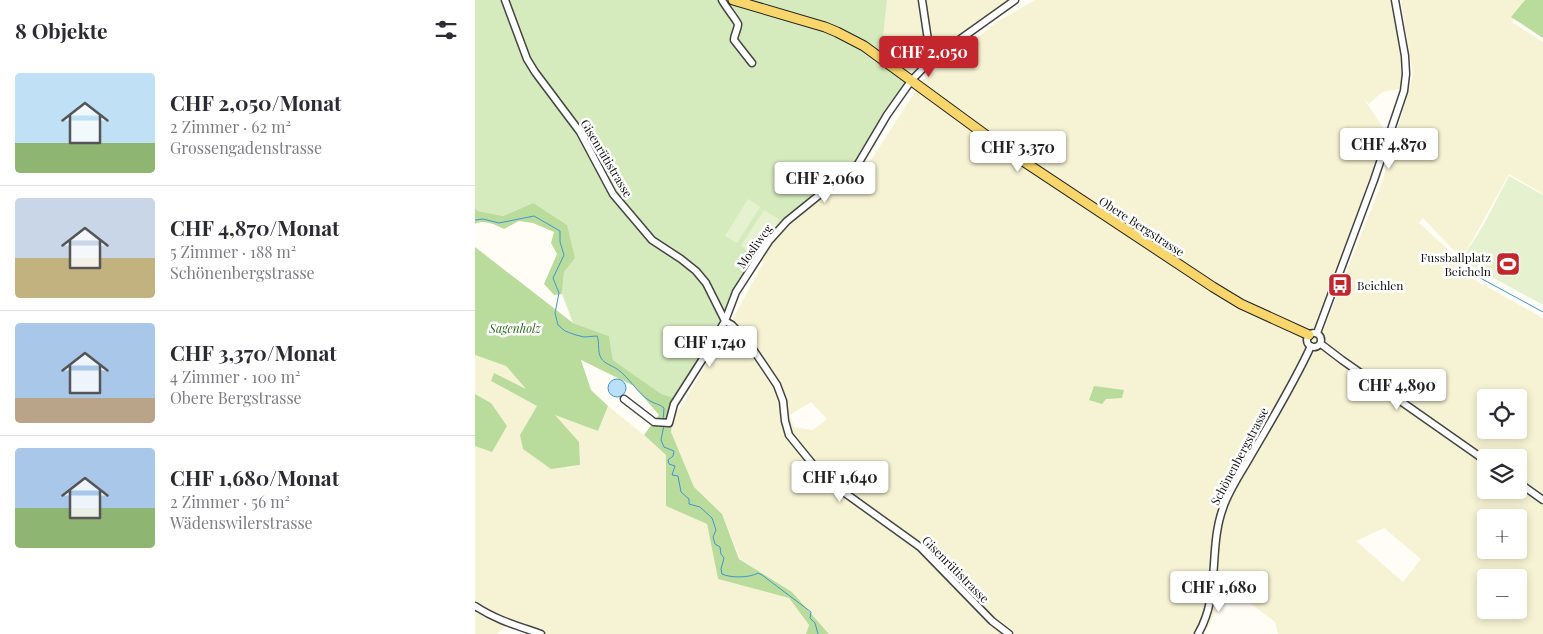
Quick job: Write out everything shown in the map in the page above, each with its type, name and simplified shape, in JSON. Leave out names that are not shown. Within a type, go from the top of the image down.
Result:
[{"type":"main road","name":"Obere Bergstrasse","points":[[733,0],[837,32],[864,46],[1010,153],[1213,288],[1241,304],[1313,334]]},
{"type":"street","name":"Gisenrütistrasse","points":[[505,0],[527,59],[580,132],[613,194],[652,240],[696,271],[706,283],[725,321],[733,325],[748,342],[777,385],[783,401],[785,421],[789,435],[815,466],[845,493],[920,548],[992,621],[1009,634]]},
{"type":"street","points":[[722,0],[738,25],[734,40],[752,63]]},
{"type":"street","points":[[922,0],[931,60]]},
{"type":"street","name":"Mosliweg","points":[[624,399],[654,422],[669,423],[674,404],[705,357],[725,321],[736,292],[769,241],[787,221],[858,164],[887,115],[911,81],[931,60],[1015,0]]},
{"type":"street","points":[[1321,344],[1317,347],[1311,346],[1307,341],[1313,334],[1374,180],[1404,91],[1406,74],[1405,56],[1395,0]]},
{"type":"street","points":[[1313,334],[1322,337],[1321,344]]},
{"type":"street","points":[[1321,344],[1477,455]]},
{"type":"street","name":"Schönenbergstrasse","points":[[1198,634],[1208,612],[1213,584],[1218,528],[1224,505],[1288,392],[1311,346]]},
{"type":"street","points":[[1527,489],[1543,500]]},
{"type":"street","points":[[475,606],[509,624],[541,634]]},
{"type":"shaded area","points":[[887,0],[1015,0],[931,60],[911,81],[879,53],[882,48]]},
{"type":"shaded area","points":[[1035,0],[1391,0],[1405,75],[1403,88],[1382,92],[1369,104],[1364,99],[1386,132],[1316,324],[1319,345],[1477,458],[1477,499],[1527,499],[1527,492],[1543,503],[1543,634],[1278,634],[1275,622],[1220,581],[1214,615],[1204,634],[829,634],[792,592],[740,559],[722,514],[694,487],[671,432],[675,408],[679,410],[764,262],[722,236],[795,136],[867,166],[922,81],[997,22]],"holes":[[[811,402],[827,419],[813,430],[794,427],[790,415]],[[1384,528],[1421,559],[1403,582],[1356,541]]]},
{"type":"shaded area","points":[[1401,0],[1524,0],[1512,22],[1543,42],[1543,194],[1509,174],[1462,259],[1423,218],[1419,223],[1462,262],[1464,274],[1543,318],[1543,498],[1527,487],[1527,449],[1477,449],[1477,452],[1337,353],[1327,343],[1323,331],[1382,182],[1413,75]]},
{"type":"shaded area","points":[[475,355],[506,366],[527,390],[494,374],[491,381],[537,406],[567,468],[580,465],[554,414],[598,431],[608,406],[644,435],[666,455],[666,506],[707,524],[718,579],[789,598],[809,625],[806,634],[544,634],[506,626],[497,634],[475,634],[475,446],[492,451],[491,403],[475,394]]},
{"type":"green space","points":[[475,0],[728,0],[838,35],[911,81],[858,164],[788,221],[753,264],[725,321],[674,404],[613,360],[609,336],[573,323],[562,294],[564,272],[575,257],[533,203],[503,216],[478,211],[475,208]]},
{"type":"green space","points":[[744,0],[887,0],[882,48],[879,53],[859,40]]},
{"type":"green space","points":[[1525,0],[1543,0],[1543,38],[1511,17]]},
{"type":"green space","points":[[1509,176],[1543,195],[1543,305],[1462,259],[1484,224]]},
{"type":"green space","points":[[748,199],[760,207],[737,243],[725,236]]},
{"type":"green space","points":[[533,203],[567,225],[575,258],[564,272],[562,294],[554,295],[544,284],[557,254],[551,243],[554,232],[533,223],[519,221],[504,229],[486,222],[475,224],[475,208],[478,211],[503,216]]},
{"type":"green space","points":[[764,210],[780,220],[756,256],[741,246]]},
{"type":"green space","name":"Sagenholz","points":[[475,247],[573,323],[609,336],[613,360],[661,394],[676,399],[671,432],[694,487],[722,514],[739,559],[792,592],[829,634],[806,634],[809,625],[789,598],[718,579],[707,524],[666,506],[666,455],[644,435],[659,415],[634,386],[581,360],[591,390],[608,406],[598,431],[555,415],[579,442],[580,465],[551,469],[523,449],[520,435],[537,406],[491,381],[494,373],[526,389],[506,366],[475,355]]},
{"type":"green space","points":[[1094,386],[1124,390],[1122,398],[1106,399],[1102,404],[1089,400]]},
{"type":"green space","points":[[475,394],[491,403],[507,426],[492,452],[475,446]]},
{"type":"water","points":[[617,379],[623,382],[626,388],[623,394],[617,397],[611,394],[608,388],[611,382]]},
{"type":"waterway","points":[[475,220],[483,219],[499,223],[534,216],[560,231],[560,242],[564,255],[553,278],[559,293],[555,313],[558,325],[565,331],[576,335],[584,337],[597,336],[601,358],[621,372],[646,398],[664,408],[663,421]]},
{"type":"waterway","points":[[1460,267],[1543,312]]},
{"type":"waterway","points":[[664,425],[661,440],[664,447],[674,451],[673,456],[668,460],[669,464],[675,466],[672,475],[678,476],[681,492],[689,499],[689,504],[700,507],[712,518],[716,530],[713,537],[715,544],[720,547],[724,558],[721,569],[722,574],[735,577],[745,577],[758,573],[762,575],[811,612],[810,618],[815,623],[818,634]]},
{"type":"place","name":"Fussballplatz Beicheln","points":[[1508,264]]},
{"type":"place","name":"Beichlen","points":[[1340,285]]}]
